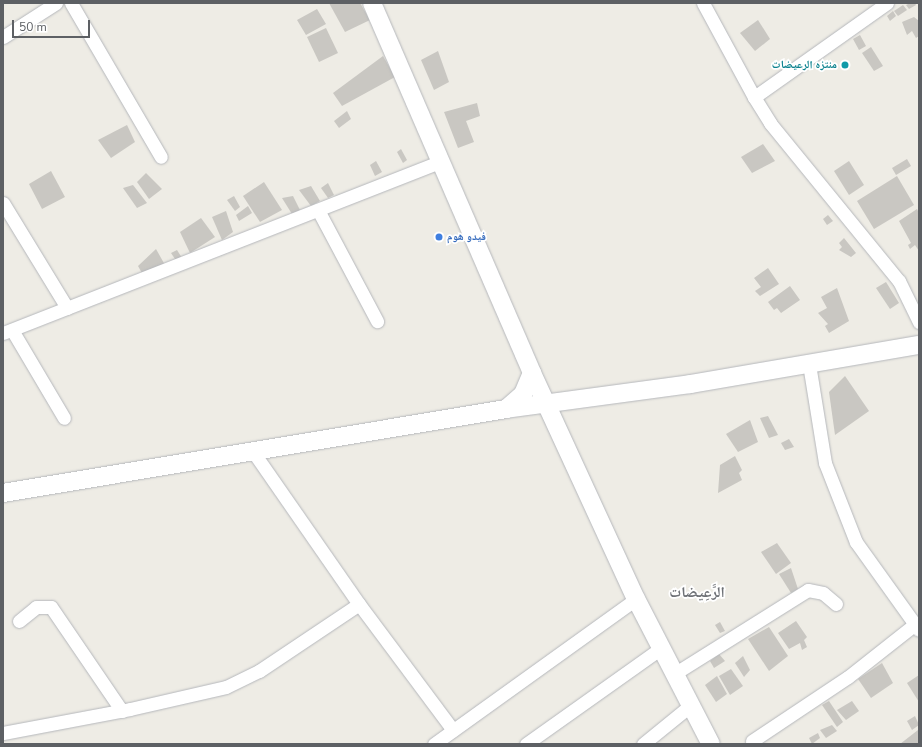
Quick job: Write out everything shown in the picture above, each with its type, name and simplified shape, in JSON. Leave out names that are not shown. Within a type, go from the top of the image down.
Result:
[{"type":"street","points":[[3,37],[54,3]]},
{"type":"street","points":[[71,3],[161,157]]},
{"type":"street","points":[[702,3],[770,123],[898,281],[919,322]]},
{"type":"street","points":[[754,97],[887,3]]},
{"type":"street","points":[[376,4],[441,161],[532,373],[636,599],[711,744]]},
{"type":"street","points":[[64,418],[7,331],[441,161]]},
{"type":"street","points":[[3,203],[67,308]]},
{"type":"street","points":[[318,210],[377,321]]},
{"type":"street","points":[[3,493],[254,453],[506,409],[548,405],[919,345]]},
{"type":"street","points":[[752,741],[848,677],[917,627],[856,542],[825,463],[809,364]]},
{"type":"street","points":[[506,409],[523,394],[532,373]]},
{"type":"street","points":[[254,453],[359,604],[453,730]]},
{"type":"street","points":[[674,674],[808,590],[823,593],[836,604]]},
{"type":"street","points":[[434,744],[636,599]]},
{"type":"street","points":[[3,733],[122,711],[226,687],[259,671],[359,604]]},
{"type":"street","points":[[19,621],[36,607],[51,607],[122,711]]},
{"type":"street","points":[[526,744],[661,648]]},
{"type":"street","points":[[643,744],[691,705]]},
{"type":"building","points":[[329,3],[360,3],[370,20],[345,32]]},
{"type":"building","points":[[915,3],[916,5],[909,9],[906,5]]},
{"type":"building","points":[[903,5],[907,10],[898,16],[894,11]]},
{"type":"building","points":[[317,9],[326,24],[306,35],[297,20]]},
{"type":"building","points":[[893,11],[896,16],[890,21],[887,16]]},
{"type":"building","points":[[914,17],[919,21],[919,36],[916,38],[912,31],[907,35],[902,22]]},
{"type":"building","points":[[758,20],[770,39],[755,51],[740,33]]},
{"type":"building","points":[[326,28],[338,53],[319,62],[307,37]]},
{"type":"building","points":[[860,35],[866,46],[859,50],[853,39]]},
{"type":"building","points":[[871,47],[883,66],[874,71],[862,53]]},
{"type":"building","points":[[438,51],[449,82],[434,90],[421,60]]},
{"type":"building","points":[[383,56],[395,77],[342,106],[333,93]]},
{"type":"building","points":[[477,103],[480,116],[466,121],[474,142],[458,148],[444,112]]},
{"type":"building","points":[[347,111],[351,119],[339,128],[334,121]]},
{"type":"building","points":[[127,125],[135,142],[111,158],[98,140]]},
{"type":"building","points":[[763,144],[775,161],[752,173],[741,157]]},
{"type":"building","points":[[401,149],[407,160],[403,163],[397,152]]},
{"type":"building","points":[[907,159],[911,166],[896,175],[892,168]]},
{"type":"building","points":[[376,161],[382,172],[375,176],[370,165]]},
{"type":"building","points":[[849,161],[864,185],[849,195],[834,171]]},
{"type":"building","points":[[51,171],[65,197],[42,209],[29,184]]},
{"type":"building","points":[[146,173],[162,189],[149,199],[137,182]]},
{"type":"building","points":[[897,176],[914,205],[874,229],[857,201]]},
{"type":"building","points":[[264,182],[282,210],[260,222],[243,196]]},
{"type":"building","points":[[328,183],[334,195],[328,198],[321,188]]},
{"type":"building","points":[[133,185],[147,203],[137,208],[123,188]]},
{"type":"building","points":[[311,186],[320,201],[311,206],[299,190]]},
{"type":"building","points":[[234,196],[240,207],[235,211],[227,200]]},
{"type":"building","points":[[293,196],[300,210],[292,214],[282,198]]},
{"type":"building","points":[[248,206],[252,213],[239,221],[236,215]]},
{"type":"building","points":[[917,209],[919,213],[919,251],[915,245],[910,249],[908,245],[911,243],[899,221]]},
{"type":"building","points":[[226,211],[233,232],[222,240],[212,217]]},
{"type":"building","points":[[828,215],[833,221],[827,225],[823,219]]},
{"type":"building","points":[[201,218],[215,237],[190,253],[180,232]]},
{"type":"building","points":[[844,238],[856,253],[851,257],[839,250],[842,247],[839,243]]},
{"type":"building","points":[[156,249],[165,265],[143,275],[138,266]]},
{"type":"building","points":[[177,250],[182,258],[177,262],[171,253]]},
{"type":"building","points":[[768,268],[779,284],[760,296],[755,291],[761,287],[754,278]]},
{"type":"building","points":[[886,282],[899,303],[890,309],[876,288]]},
{"type":"building","points":[[790,286],[800,300],[781,313],[777,308],[774,310],[768,302]]},
{"type":"building","points":[[837,288],[849,321],[829,333],[825,326],[828,324],[818,313],[827,308],[821,297]]},
{"type":"building","points":[[845,376],[869,411],[835,435],[829,392]]},
{"type":"building","points":[[768,416],[778,435],[769,438],[760,418]]},
{"type":"building","points":[[750,420],[758,442],[738,452],[726,434]]},
{"type":"building","points":[[789,439],[794,447],[785,450],[781,443]]},
{"type":"building","points":[[735,456],[742,470],[739,473],[742,480],[718,493],[720,465]]},
{"type":"building","points":[[777,543],[791,563],[776,574],[761,552]]},
{"type":"building","points":[[791,568],[798,589],[791,593],[779,574]]},
{"type":"building","points":[[796,621],[807,637],[804,640],[807,647],[802,650],[800,643],[789,649],[778,633]]},
{"type":"building","points":[[720,622],[725,631],[720,633],[715,625]]},
{"type":"building","points":[[769,627],[788,656],[769,671],[748,639]]},
{"type":"building","points":[[719,654],[725,661],[714,668],[710,661]]},
{"type":"building","points":[[743,656],[750,670],[744,677],[735,663]]},
{"type":"building","points":[[882,663],[893,683],[871,698],[858,679]]},
{"type":"building","points":[[731,669],[743,686],[730,695],[719,676]]},
{"type":"building","points":[[919,675],[919,702],[907,683]]},
{"type":"building","points":[[717,676],[727,694],[716,702],[705,685]]},
{"type":"building","points":[[829,701],[843,722],[837,727],[822,705]]},
{"type":"building","points":[[852,701],[859,711],[846,720],[837,710]]},
{"type":"building","points":[[915,716],[919,725],[912,730],[907,721]]},
{"type":"building","points":[[832,725],[837,731],[826,738],[820,730]]},
{"type":"building","points":[[918,730],[919,744],[900,744]]},
{"type":"building","points":[[818,733],[820,738],[812,744],[809,738]]},
{"type":"place","name":"منتزه الرعيضات","points":[[845,65]]},
{"type":"place","name":"فيدو هوم","points":[[439,237]]},
{"type":"district","name":"الرَّعِيضات","points":[[697,593]]}]
